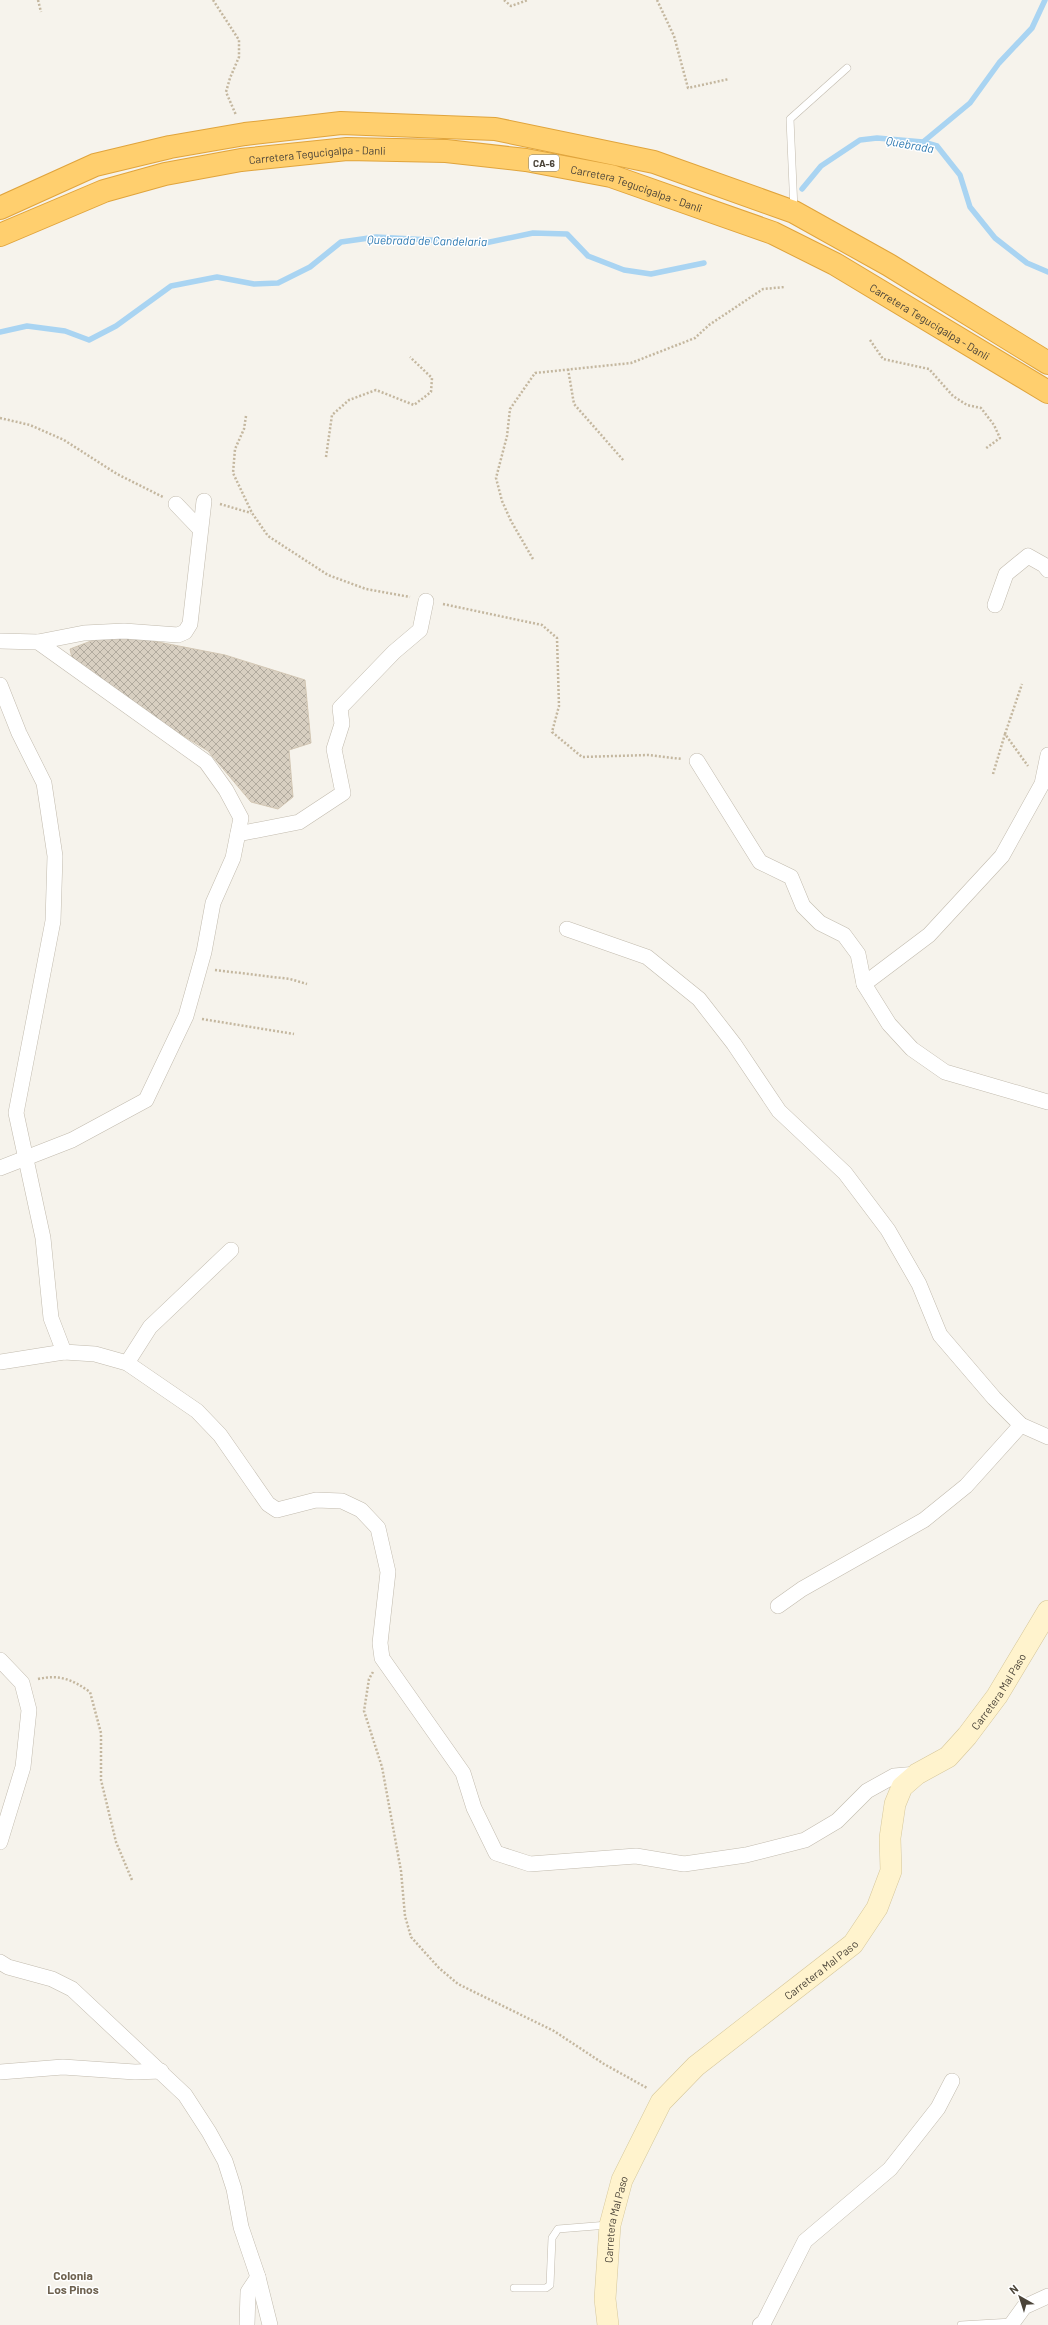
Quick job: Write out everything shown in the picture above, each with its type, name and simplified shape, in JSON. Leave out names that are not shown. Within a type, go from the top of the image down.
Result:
[{"type":"highway","name":"CA-6","points":[[0,208],[95,165],[170,147],[245,134],[341,124],[495,129],[654,162],[794,212],[890,265],[1048,364]]},
{"type":"highway","name":"Carretera Tegucigalpa - Danli","points":[[0,234],[104,191],[165,174],[241,160],[347,149],[446,151],[526,160],[611,176],[773,233],[835,264],[1048,392]]},
{"type":"street","points":[[0,641],[38,642],[84,633],[124,631],[178,635],[185,632],[190,624],[204,501]]},
{"type":"street","points":[[176,504],[200,528]]},
{"type":"street","points":[[995,605],[1006,574],[1028,556],[1044,565],[1048,570]]},
{"type":"street","points":[[238,834],[299,822],[343,793],[334,749],[342,724],[340,708],[394,652],[420,630],[426,601]]},
{"type":"street","points":[[0,1168],[72,1140],[146,1100],[186,1016],[200,968],[213,902],[232,858],[241,818],[226,790],[206,762],[38,642]]},
{"type":"street","points":[[0,685],[19,733],[44,783],[55,856],[53,921],[16,1113],[44,1238],[51,1318],[64,1352]]},
{"type":"street","points":[[864,984],[929,936],[996,861],[1032,804],[1042,784],[1048,755]]},
{"type":"street","points":[[697,761],[760,862],[791,877],[803,906],[820,923],[844,935],[858,954],[864,984],[889,1024],[912,1049],[945,1072],[1048,1102]]},
{"type":"street","points":[[567,929],[647,957],[699,999],[734,1044],[779,1111],[845,1173],[888,1230],[919,1284],[940,1335],[994,1398],[1022,1425],[1048,1437]]},
{"type":"street","points":[[127,1363],[150,1327],[231,1250]]},
{"type":"street","points":[[0,1362],[64,1352],[95,1354],[127,1363],[197,1411],[220,1435],[268,1504],[276,1510],[316,1500],[342,1501],[361,1510],[378,1528],[388,1572],[380,1643],[382,1658],[463,1773],[474,1808],[496,1852],[530,1864],[636,1856],[684,1864],[746,1855],[805,1840],[837,1821],[867,1791],[894,1776],[917,1774]]},
{"type":"street","points":[[778,1606],[802,1589],[924,1520],[966,1486],[1022,1425]]},
{"type":"street","name":"Carretera Mal Paso","points":[[608,2325],[605,2299],[610,2225],[622,2180],[661,2102],[696,2066],[854,1944],[878,1908],[891,1871],[890,1838],[895,1804],[902,1787],[917,1774],[948,1757],[967,1736],[997,1696],[1048,1611]]},
{"type":"street","points":[[0,1660],[22,1683],[29,1710],[23,1767],[0,1842]]},
{"type":"street","points":[[0,1962],[8,1968],[52,1979],[72,1989],[185,2095],[225,2161],[234,2188],[241,2227],[258,2277],[270,2325]]},
{"type":"street","points":[[0,2072],[63,2067],[135,2072],[161,2071]]},
{"type":"street","points":[[764,2324],[805,2241],[890,2169],[938,2108],[952,2081]]},
{"type":"street","points":[[247,2325],[248,2292],[258,2277]]},
{"type":"street","points":[[1012,2324],[1024,2307],[1048,2296]]},
{"type":"lane","points":[[794,212],[790,119],[847,68]]},
{"type":"lane","points":[[514,2288],[546,2288],[550,2285],[552,2238],[558,2229],[610,2225]]},
{"type":"lane","points":[[961,2325],[1012,2324]]},
{"type":"path","points":[[38,0],[42,12]]},
{"type":"path","points":[[213,0],[239,40],[239,57],[226,92],[245,134]]},
{"type":"path","points":[[504,0],[511,6],[528,0]]},
{"type":"path","points":[[657,0],[674,36],[688,88],[729,79]]},
{"type":"path","points":[[533,559],[511,521],[502,501],[496,478],[507,436],[510,409],[535,373],[631,363],[695,338],[709,325],[763,289],[784,287]]},
{"type":"path","points":[[870,340],[883,359],[929,369],[953,396],[967,406],[981,408],[994,425],[1000,438],[985,449]]},
{"type":"path","points":[[326,457],[332,415],[349,400],[376,390],[414,405],[431,392],[432,378],[410,357]]},
{"type":"path","points":[[568,370],[574,404],[624,461]]},
{"type":"path","points":[[246,416],[244,429],[235,449],[233,473],[252,513],[268,536],[328,576],[366,589],[542,625],[557,638],[559,706],[552,732],[582,757],[648,755],[697,761]]},
{"type":"path","points":[[0,418],[30,425],[64,440],[117,474],[176,504]]},
{"type":"path","points":[[204,501],[252,513]]},
{"type":"path","points":[[993,774],[1022,684]]},
{"type":"path","points":[[1005,734],[1042,784]]},
{"type":"path","points":[[200,968],[290,979],[307,984]]},
{"type":"path","points":[[186,1016],[294,1034]]},
{"type":"path","points":[[382,1658],[369,1679],[364,1711],[382,1768],[401,1871],[405,1916],[411,1937],[439,1968],[458,1984],[554,2031],[604,2064],[649,2090],[661,2102]]},
{"type":"path","points":[[22,1683],[45,1677],[71,1679],[90,1692],[101,1733],[101,1780],[116,1842],[132,1880]]},
{"type":"building","points":[[112,633],[225,655],[305,680],[311,743],[289,750],[293,797],[278,809],[251,802],[208,751],[169,727],[72,658],[70,649]]},
{"type":"waterway","points":[[923,142],[970,103],[999,63],[1032,28],[1045,0]]},
{"type":"waterway","name":"Quebrada","points":[[802,189],[821,166],[860,140],[877,138],[923,142],[937,146],[960,175],[970,207],[995,238],[1027,263],[1048,272]]},
{"type":"waterway","name":"Quebrada de Candelaria","points":[[0,332],[27,326],[65,331],[89,340],[116,326],[171,286],[217,277],[254,284],[278,283],[310,267],[341,242],[376,237],[485,243],[533,233],[567,234],[588,256],[624,270],[651,274],[704,263]]},
{"type":"district","name":"Colonia Los Pinos","points":[[73,2282]]}]
